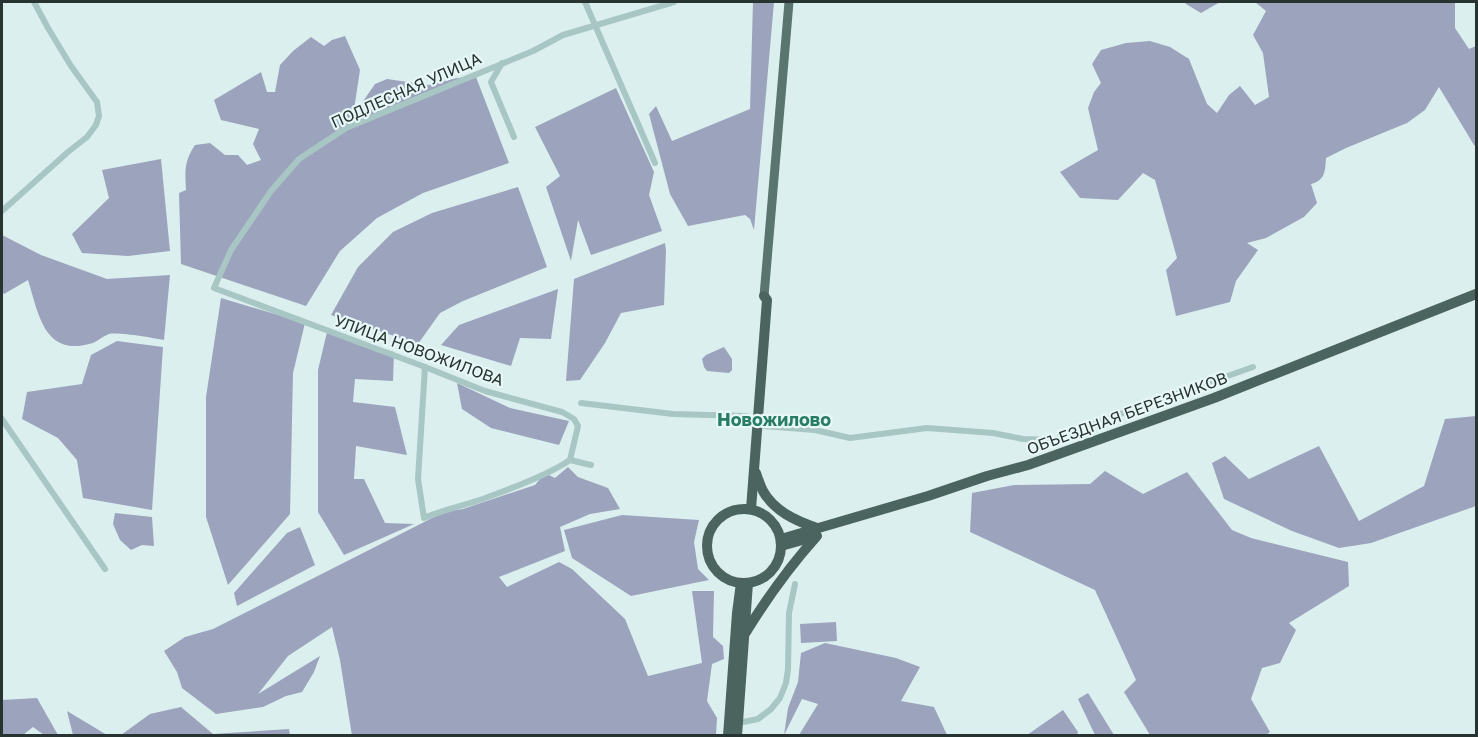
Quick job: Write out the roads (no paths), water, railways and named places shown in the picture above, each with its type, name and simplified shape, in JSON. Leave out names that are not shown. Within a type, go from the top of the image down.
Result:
[{"type":"highway","name":"ОБЪЕЗДНАЯ БЕРЕЗНИКОВ","points":[[818,531],[1028,465],[1241,388],[1476,294]]},
{"type":"highway","points":[[749,509],[767,300],[764,296]]},
{"type":"highway","points":[[749,509],[764,296]]},
{"type":"highway","name":"ОБЪЕЗДНАЯ БЕРЕЗНИКОВ","points":[[781,542],[1040,465],[1199,411],[1476,301]]},
{"type":"highway","points":[[744,635],[768,598],[818,531],[780,510],[764,492],[754,468]]},
{"type":"highway","points":[[749,509],[758,511],[768,518],[776,527],[781,542],[777,562],[770,572],[760,579],[745,583],[725,578],[716,569],[710,559],[707,541],[714,524],[723,515],[734,510],[749,509]]},
{"type":"highway","points":[[737,735],[745,583]]},
{"type":"highway","points":[[728,735],[737,613],[745,583]]},
{"type":"main road","points":[[764,296],[789,2]]},
{"type":"street","points":[[2,211],[87,137],[96,125],[99,116],[97,102],[71,66],[34,2]]},
{"type":"street","points":[[585,2],[655,163]]},
{"type":"street","name":"ПОДЛЕСНАЯ УЛИЦА","points":[[214,288],[231,250],[271,191],[299,159],[346,128],[533,51],[563,35],[674,2]]},
{"type":"street","points":[[503,63],[491,82],[514,137]]},
{"type":"street","name":"УЛИЦА НОВОЖИЛОВА","points":[[214,288],[485,391],[562,411],[574,419],[578,426],[570,460]]},
{"type":"street","points":[[425,367],[418,479],[424,518],[487,497],[558,469],[570,460],[591,465]]},
{"type":"street","points":[[761,426],[815,430],[850,438],[927,428],[993,433],[1023,439],[1054,440],[1253,367]]},
{"type":"street","points":[[580,403],[673,414],[747,416]]},
{"type":"street","points":[[2,419],[105,570]]},
{"type":"street","points":[[738,723],[758,719],[780,698],[788,669],[789,614],[795,584]]},
{"type":"district","name":"Новожилово","points":[[774,420]]}]
